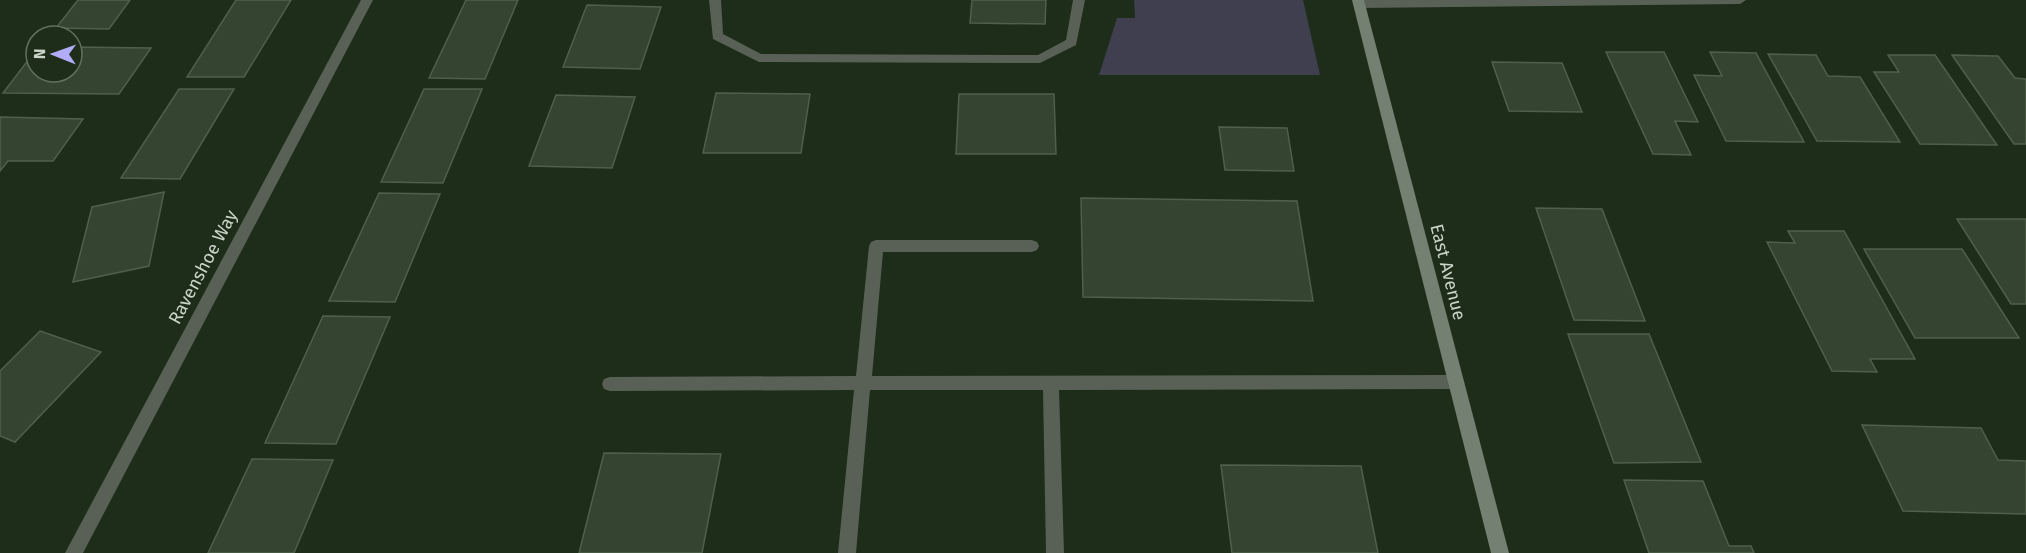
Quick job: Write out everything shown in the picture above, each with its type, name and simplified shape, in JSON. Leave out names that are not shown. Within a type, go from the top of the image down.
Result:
[{"type":"main road","name":"East Avenue","points":[[1358,2],[1500,553]]},
{"type":"street","name":"Ravenshoe Way","points":[[74,553],[367,0]]},
{"type":"street","points":[[715,0],[717,36],[759,58],[973,60],[1040,59],[1072,42],[1079,0]]},
{"type":"street","points":[[1358,2],[1740,0]]},
{"type":"street","points":[[847,553],[876,246],[1032,246]]},
{"type":"street","points":[[1051,382],[1055,553]]},
{"type":"street","points":[[610,384],[1456,382]]},
{"type":"shaded area","points":[[1134,0],[1303,0],[1320,75],[1099,75],[1117,18],[1135,18]]},
{"type":"building","points":[[78,0],[130,0],[109,29],[84,29],[84,24],[59,24]]},
{"type":"building","points":[[236,0],[291,0],[244,77],[187,77]]},
{"type":"building","points":[[466,0],[518,0],[485,79],[429,78]]},
{"type":"building","points":[[972,0],[1046,0],[1045,24],[970,23]]},
{"type":"building","points":[[587,5],[661,7],[640,69],[563,67]]},
{"type":"building","points":[[84,47],[151,48],[119,94],[3,93],[24,66],[24,84],[84,84]]},
{"type":"building","points":[[1606,52],[1664,52],[1698,122],[1675,121],[1691,155],[1653,154]]},
{"type":"building","points":[[1710,52],[1756,53],[1804,142],[1726,141],[1694,75],[1722,76]]},
{"type":"building","points":[[1768,54],[1816,55],[1828,76],[1860,77],[1900,142],[1817,141]]},
{"type":"building","points":[[1888,55],[1935,55],[1997,145],[1920,144],[1874,72],[1899,72]]},
{"type":"building","points":[[1952,55],[1998,56],[2015,78],[2026,79],[2026,144],[2014,144]]},
{"type":"building","points":[[1492,62],[1562,63],[1582,112],[1509,111]]},
{"type":"building","points":[[179,89],[234,89],[180,179],[121,178]]},
{"type":"building","points":[[424,89],[482,89],[443,183],[381,182]]},
{"type":"building","points":[[716,93],[810,94],[801,153],[703,153]]},
{"type":"building","points":[[959,94],[1054,94],[1056,154],[956,154]]},
{"type":"building","points":[[556,95],[635,97],[612,168],[529,166]]},
{"type":"building","points":[[0,117],[83,119],[53,161],[8,161],[0,171]]},
{"type":"building","points":[[1219,127],[1287,128],[1294,171],[1225,170]]},
{"type":"building","points":[[164,192],[149,266],[73,282],[92,207]]},
{"type":"building","points":[[379,193],[440,194],[395,302],[329,301]]},
{"type":"building","points":[[1081,198],[1297,201],[1313,301],[1083,297]]},
{"type":"building","points":[[1536,208],[1602,209],[1645,321],[1574,320]]},
{"type":"building","points":[[1957,219],[2026,219],[2026,304],[2011,304]]},
{"type":"building","points":[[1788,231],[1844,231],[1915,359],[1870,359],[1877,372],[1832,371],[1767,242],[1795,243]]},
{"type":"building","points":[[1864,249],[1962,249],[2019,338],[1915,338]]},
{"type":"building","points":[[323,316],[390,317],[336,444],[265,443]]},
{"type":"building","points":[[40,331],[101,352],[15,442],[0,436],[0,371]]},
{"type":"building","points":[[1568,334],[1649,334],[1701,462],[1614,463]]},
{"type":"building","points":[[1862,425],[1981,428],[1998,460],[2026,461],[2026,514],[1903,511]]},
{"type":"building","points":[[604,453],[721,454],[702,553],[579,553]]},
{"type":"building","points":[[252,459],[333,460],[294,553],[208,553]]},
{"type":"building","points":[[1221,465],[1361,466],[1378,553],[1232,553]]},
{"type":"building","points":[[1624,480],[1703,481],[1729,546],[1751,546],[1754,553],[1649,553]]}]
